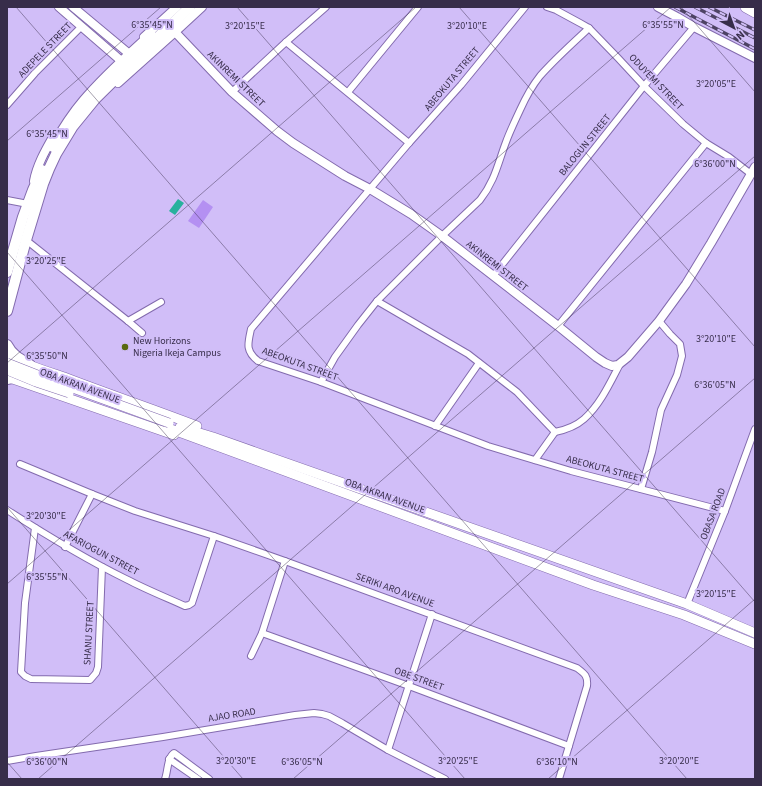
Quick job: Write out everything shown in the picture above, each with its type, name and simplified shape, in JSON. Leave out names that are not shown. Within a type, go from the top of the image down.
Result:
[{"type":"highway","points":[[746,7],[755,12]]},
{"type":"main road","points":[[7,311],[26,240],[33,190],[57,146],[95,99],[182,7]]},
{"type":"main road","points":[[161,30],[190,7]]},
{"type":"main road","points":[[7,272],[23,216],[32,204],[43,184],[57,146]]},
{"type":"main road","points":[[7,345],[9,350],[15,356],[30,365]]},
{"type":"main road","points":[[7,355],[75,382],[204,429],[213,437]]},
{"type":"main road","name":"OBA AKRAN AVENUE","points":[[7,363],[218,447],[593,585],[684,615],[755,644]]},
{"type":"main road","points":[[8,376],[179,437],[218,447]]},
{"type":"main road","name":"OBA AKRAN AVENUE","points":[[8,376],[36,382],[168,426],[213,437],[687,604],[755,633]]},
{"type":"main road","points":[[69,398],[64,394],[65,388],[69,383],[75,382]]},
{"type":"street","points":[[59,7],[119,59]]},
{"type":"street","points":[[73,7],[127,52]]},
{"type":"street","points":[[33,190],[39,164],[62,122],[84,95],[119,59],[177,7]]},
{"type":"street","points":[[43,184],[72,136],[94,105],[202,7]]},
{"type":"street","points":[[232,92],[326,7]]},
{"type":"street","points":[[348,92],[418,7]]},
{"type":"street","name":"ABEOKUTA STREET","points":[[524,7],[461,85],[251,329],[248,344],[253,357],[258,361],[321,382],[488,446],[725,511]]},
{"type":"street","name":"ODUYEMI STREET","points":[[547,7],[556,10],[589,28],[644,86],[683,124],[706,143],[753,170]]},
{"type":"street","points":[[658,7],[755,58]]},
{"type":"street","name":"ADEPELE STREET","points":[[7,105],[35,73],[81,27]]},
{"type":"street","name":"BALOGUN STREET","points":[[493,276],[644,86],[694,27]]},
{"type":"street","points":[[321,382],[335,357],[377,301],[480,200],[490,187],[506,142],[520,109],[539,77],[589,28]]},
{"type":"street","name":"AKINREMI STREET","points":[[175,32],[232,92],[293,143],[345,176],[370,189],[411,214],[442,236],[596,357],[612,366],[620,364]]},
{"type":"street","points":[[286,42],[409,144]]},
{"type":"street","points":[[558,326],[706,143]]},
{"type":"street","points":[[535,460],[555,432],[567,429],[583,420],[592,410],[602,396],[620,364],[659,322],[712,244],[753,170]]},
{"type":"street","points":[[7,200],[32,204]]},
{"type":"street","points":[[26,240],[142,333]]},
{"type":"street","points":[[377,301],[468,354],[517,392],[555,432]]},
{"type":"street","points":[[128,321],[161,302]]},
{"type":"street","points":[[641,489],[652,452],[661,410],[677,375],[682,356],[680,344],[659,322]]},
{"type":"street","points":[[435,426],[480,363]]},
{"type":"street","name":"OBASA ROAD","points":[[687,604],[725,511],[755,429]]},
{"type":"street","name":"SERIKI ARO AVENUE","points":[[20,464],[135,511],[214,536],[285,561],[576,668],[584,673],[587,679],[587,686],[559,779]]},
{"type":"street","points":[[65,546],[92,494]]},
{"type":"street","name":"AFARIOGUN STREET","points":[[7,510],[102,567],[185,606],[189,606],[192,603],[214,536]]},
{"type":"street","name":"SHANU STREET","points":[[35,528],[25,603],[21,672],[25,676],[31,679],[90,680],[96,673],[98,667],[102,567]]},
{"type":"street","points":[[251,656],[262,633],[285,561]]},
{"type":"street","points":[[388,750],[432,614]]},
{"type":"street","name":"OBE STREET","points":[[262,633],[569,746]]},
{"type":"street","name":"AJAO ROAD","points":[[7,761],[44,754],[314,713],[329,716],[388,750],[445,779]]},
{"type":"street","points":[[165,779],[171,755],[174,753],[209,779]]},
{"type":"street","points":[[170,759],[198,779]]},
{"type":"shaded area","points":[[178,199],[184,203],[175,215],[169,211]]},
{"type":"shaded area","points":[[203,200],[213,207],[199,228],[188,221]]},
{"type":"railway","points":[[675,7],[755,49]]},
{"type":"railway","points":[[695,7],[755,38]]},
{"type":"railway","points":[[709,7],[755,30]]},
{"type":"place","name":"New Horizons Nigeria Ikeja Campus","points":[[125,347]]}]
